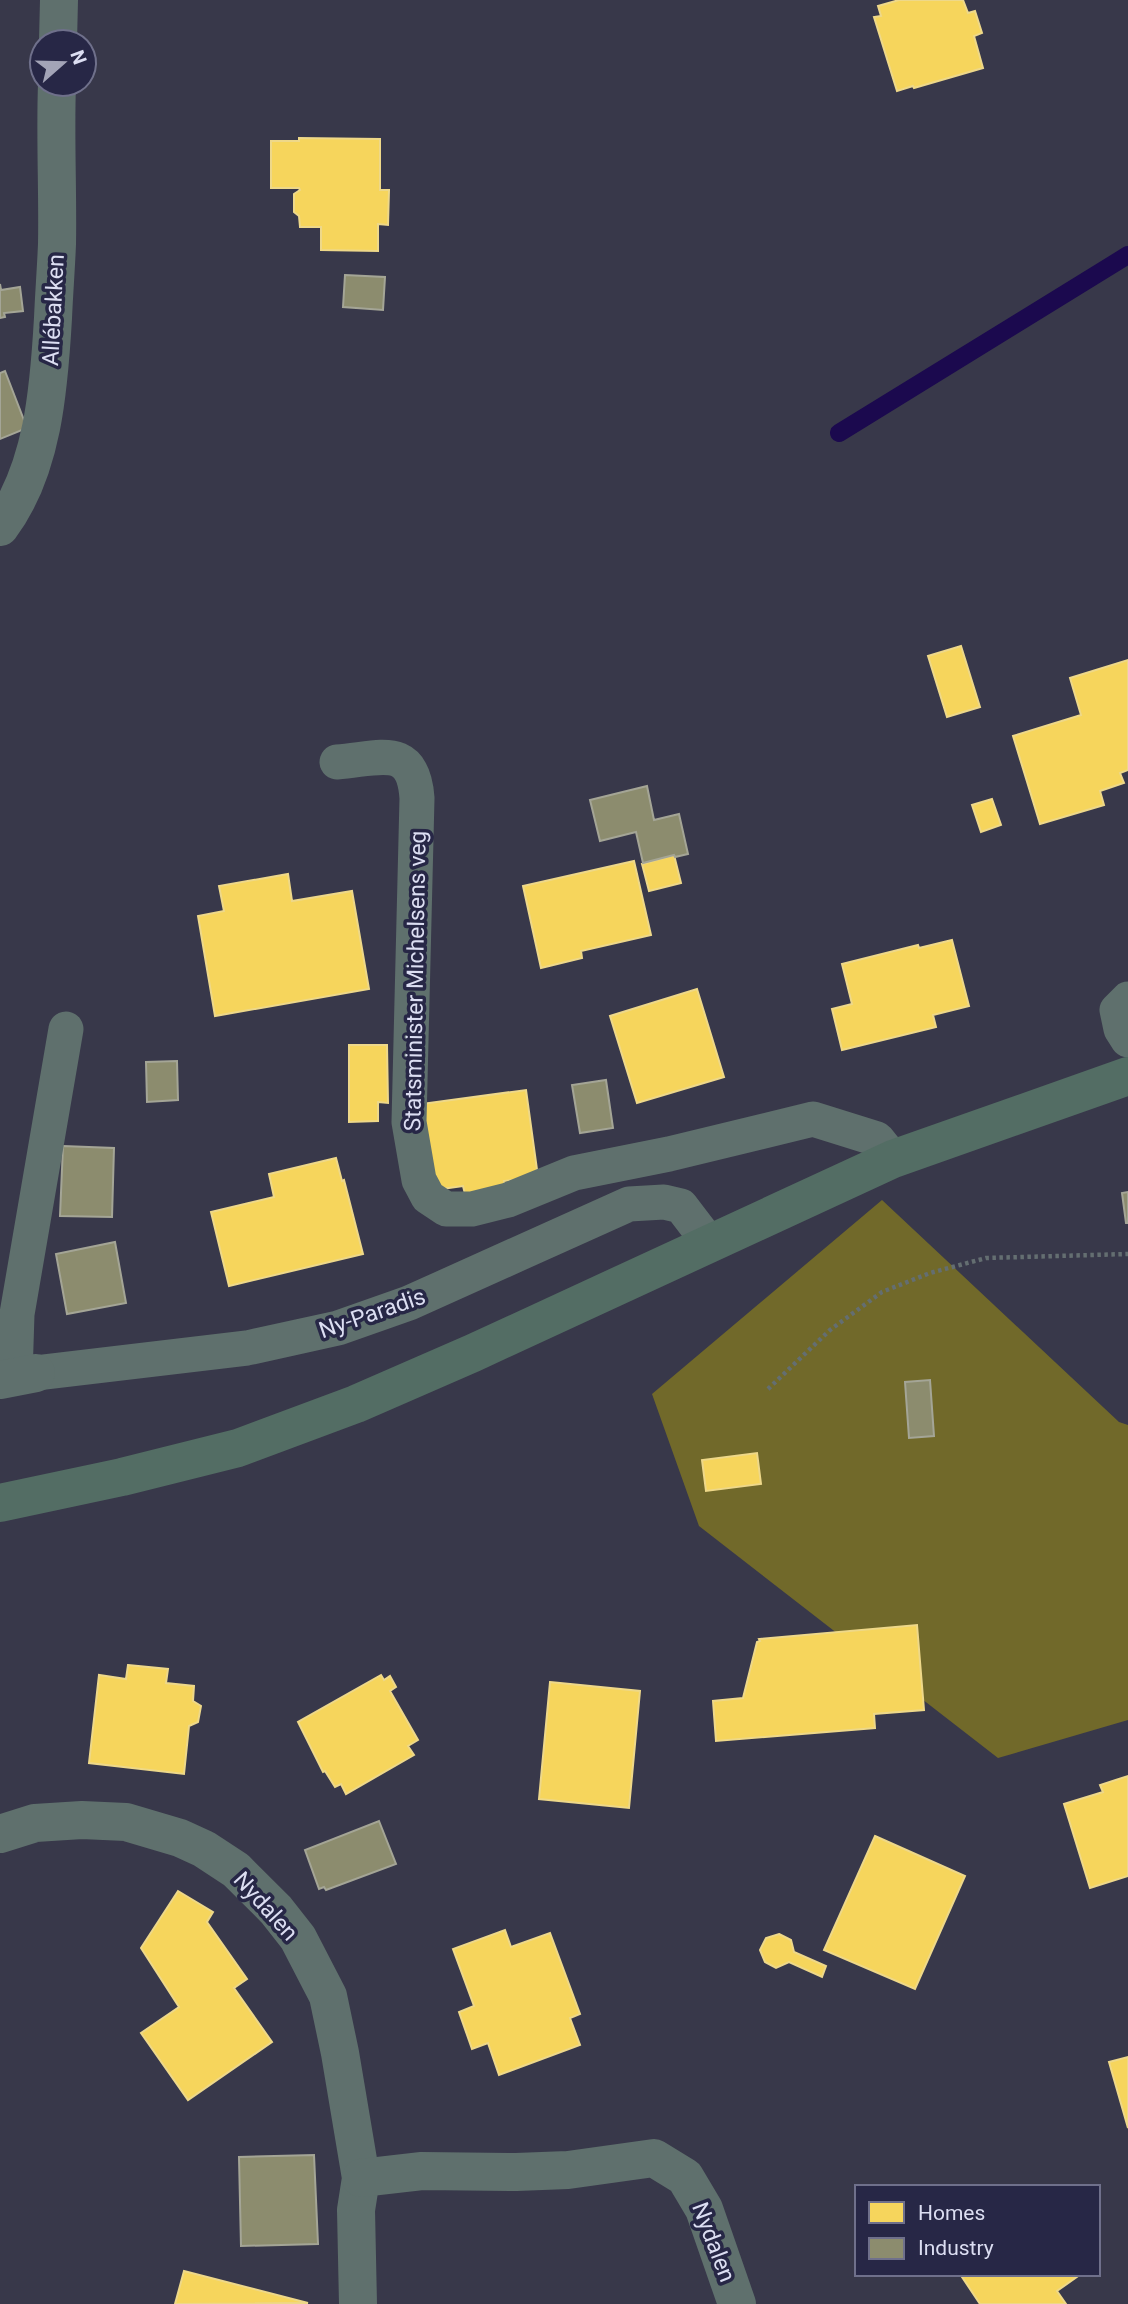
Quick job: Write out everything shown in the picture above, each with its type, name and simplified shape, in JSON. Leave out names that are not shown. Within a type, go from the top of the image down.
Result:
[{"type":"main road","points":[[0,1503],[122,1477],[238,1448],[356,1404],[473,1353],[893,1158],[1128,1076]]},
{"type":"street","points":[[58,28],[59,0]]},
{"type":"street","name":"Allébakken","points":[[0,527],[13,509],[26,479],[43,418],[50,369],[57,245],[57,98]]},
{"type":"street","name":"Nydalen","points":[[0,1834],[35,1823],[82,1820],[126,1822],[180,1838],[204,1849],[236,1870],[276,1910],[299,1938],[328,1997],[361,2178],[356,2210],[358,2304]]},
{"type":"street","name":"Nydalen","points":[[361,2178],[422,2171],[568,2170],[654,2158],[685,2178],[704,2209],[737,2304]]},
{"type":"lane","name":"Statsminister Michelsens veg","points":[[337,762],[396,757],[409,766],[416,780],[409,1122],[419,1180],[428,1197],[446,1209],[472,1209],[508,1200],[574,1173],[669,1154],[813,1119],[877,1139],[893,1158]]},
{"type":"lane","points":[[1128,999],[1117,1010],[1121,1029],[1128,1040]]},
{"type":"lane","points":[[17,1376],[18,1314],[66,1029]]},
{"type":"lane","name":"Ny-Paradis","points":[[17,1376],[247,1348],[338,1328],[409,1303],[629,1204],[664,1202],[681,1206],[710,1244]]},
{"type":"path","points":[[768,1389],[830,1330],[882,1292],[930,1273],[986,1258],[1128,1254]]},
{"type":"shaded area","points":[[882,1200],[1119,1422],[1128,1425],[1128,1720],[998,1758],[699,1526],[652,1394]]},
{"type":"building: Homes","points":[[899,0],[963,0],[968,13],[975,11],[982,33],[974,36],[983,68],[897,91],[874,17],[881,16],[878,6]]},
{"type":"building: Homes","points":[[299,138],[380,139],[380,190],[389,190],[388,225],[378,224],[378,251],[321,250],[321,227],[300,227],[299,216],[294,212],[294,194],[299,188],[271,188],[271,141],[299,141]]},
{"type":"building: Homes","points":[[961,646],[980,707],[947,717],[928,656]]},
{"type":"building: Homes","points":[[1128,660],[1128,770],[1120,773],[1124,783],[1100,791],[1104,805],[1040,824],[1013,736],[1081,715],[1070,678]]},
{"type":"building: Homes","points":[[992,799],[1001,825],[981,832],[972,805]]},
{"type":"building: Homes","points":[[674,855],[681,883],[649,891],[642,864]]},
{"type":"building: Homes","points":[[634,861],[651,935],[581,951],[582,958],[541,968],[523,886]]},
{"type":"building: Homes","points":[[288,874],[292,901],[352,891],[369,989],[215,1016],[198,916],[224,911],[219,886]]},
{"type":"building: Homes","points":[[952,940],[969,1006],[933,1015],[936,1027],[842,1050],[832,1009],[852,1004],[842,964],[918,945],[919,948]]},
{"type":"building: Homes","points":[[697,989],[724,1077],[637,1103],[610,1016]]},
{"type":"building: Homes","points":[[349,1045],[387,1045],[388,1103],[378,1102],[378,1121],[349,1122]]},
{"type":"building: Homes","points":[[526,1090],[538,1177],[504,1181],[506,1192],[466,1198],[463,1186],[434,1190],[421,1104]]},
{"type":"building: Homes","points":[[336,1158],[363,1254],[229,1286],[211,1212],[274,1197],[269,1174]]},
{"type":"building: Homes","points":[[757,1453],[761,1484],[706,1491],[702,1460]]},
{"type":"building: Homes","points":[[917,1625],[924,1710],[874,1714],[875,1728],[716,1741],[713,1701],[743,1698],[759,1639]]},
{"type":"building: Homes","points":[[128,1665],[168,1669],[166,1683],[194,1686],[193,1701],[201,1706],[198,1722],[189,1726],[184,1774],[89,1763],[99,1675],[126,1679]]},
{"type":"building: Homes","points":[[381,1675],[384,1680],[390,1676],[396,1687],[390,1691],[418,1740],[408,1746],[414,1755],[346,1794],[341,1784],[335,1787],[325,1771],[323,1772],[298,1722]]},
{"type":"building: Homes","points":[[550,1682],[640,1691],[629,1808],[539,1799]]},
{"type":"building: Homes","points":[[1128,1776],[1128,1876],[1090,1888],[1064,1804],[1103,1792],[1100,1785]]},
{"type":"building: Homes","points":[[875,1836],[965,1876],[915,1989],[824,1950]]},
{"type":"building: Homes","points":[[178,1891],[213,1912],[207,1922],[247,1979],[234,1988],[272,2042],[188,2100],[141,2033],[179,2007],[141,1948]]},
{"type":"building: Homes","points":[[505,1930],[511,1947],[550,1933],[580,2014],[570,2018],[580,2045],[499,2075],[488,2043],[472,2049],[459,2012],[474,2006],[453,1949]]},
{"type":"building: Homes","points":[[779,1934],[791,1940],[794,1952],[826,1966],[822,1977],[789,1962],[776,1968],[765,1962],[760,1950],[766,1938]]},
{"type":"building: Homes","points":[[1128,2057],[1128,2128],[1109,2062]]},
{"type":"building: Homes","points":[[184,2271],[308,2303],[175,2304]]},
{"type":"building: Homes","points":[[961,2276],[1078,2276],[1057,2291],[1066,2304],[980,2304]]},
{"type":"building: Industry","points":[[345,275],[385,277],[383,310],[343,307]]},
{"type":"building: Industry","points":[[0,284],[1,290],[20,287],[23,311],[4,313],[5,317],[0,318]]},
{"type":"building: Industry","points":[[5,371],[27,428],[0,439],[0,373]]},
{"type":"building: Industry","points":[[647,786],[654,820],[679,814],[688,854],[643,863],[636,832],[600,841],[590,800]]},
{"type":"building: Industry","points":[[177,1061],[178,1100],[147,1102],[146,1062]]},
{"type":"building: Industry","points":[[606,1080],[613,1128],[580,1133],[572,1085]]},
{"type":"building: Industry","points":[[63,1146],[114,1148],[112,1217],[60,1216]]},
{"type":"building: Industry","points":[[1128,1192],[1128,1223],[1126,1223],[1122,1193]]},
{"type":"building: Industry","points":[[115,1242],[126,1303],[67,1314],[56,1254]]},
{"type":"building: Industry","points":[[930,1380],[934,1436],[909,1438],[905,1382]]},
{"type":"building: Industry","points":[[379,1821],[396,1864],[326,1890],[324,1887],[319,1889],[305,1850]]},
{"type":"building: Industry","points":[[314,2155],[318,2244],[241,2246],[239,2157]]},
{"type":"waterway","points":[[839,433],[1128,255]]}]
